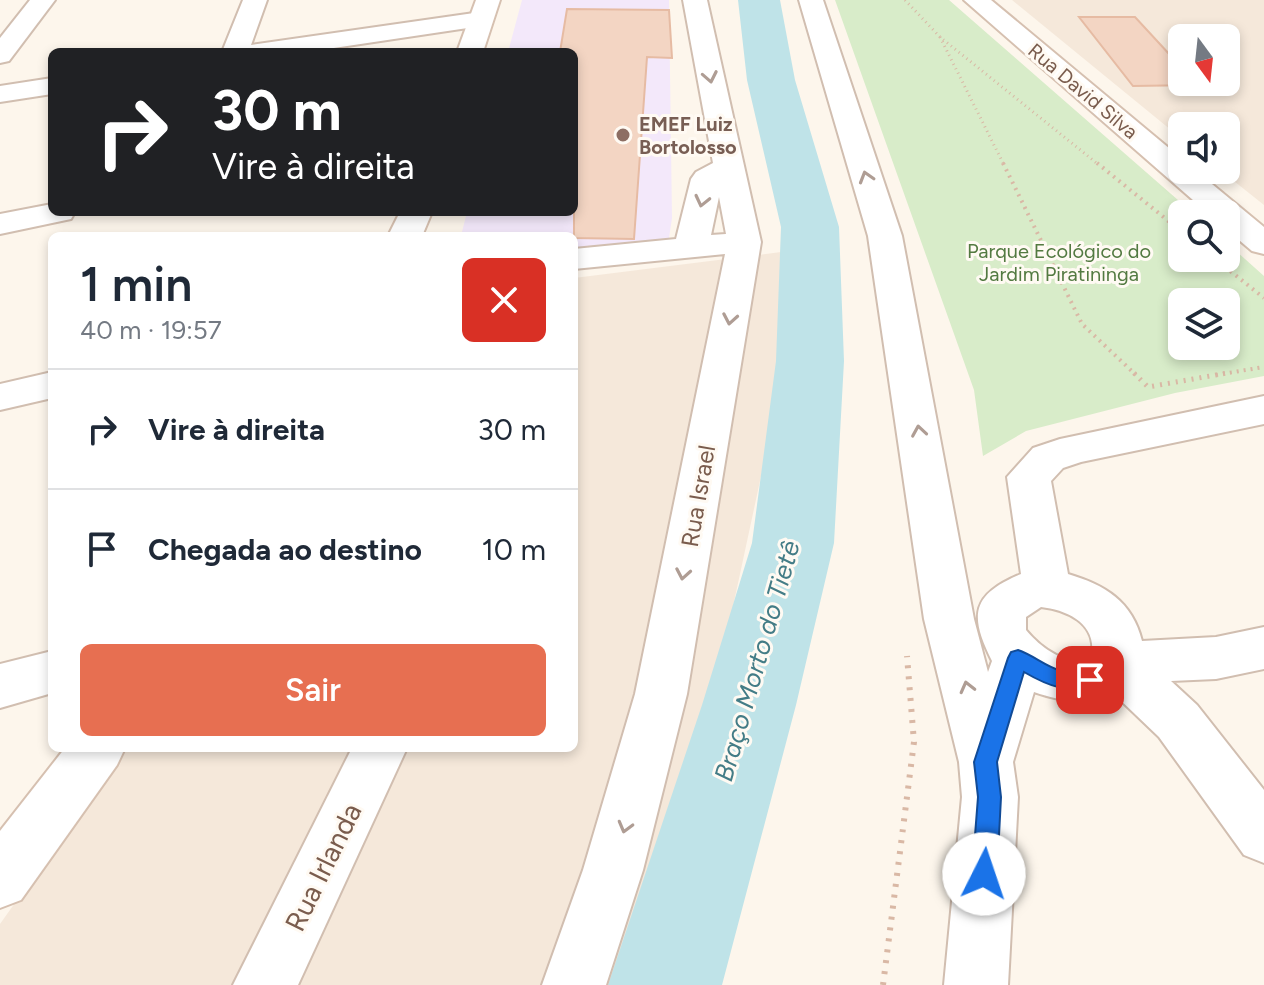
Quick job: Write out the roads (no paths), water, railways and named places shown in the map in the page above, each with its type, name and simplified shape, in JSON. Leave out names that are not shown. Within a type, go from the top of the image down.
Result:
[{"type":"street","points":[[0,55],[43,0]]},
{"type":"street","points":[[237,48],[255,0]]},
{"type":"street","name":"Rua Israel","points":[[574,985],[613,870],[661,694],[744,242],[695,0]]},
{"type":"street","points":[[811,0],[885,236],[949,619],[986,762],[990,797],[976,985]]},
{"type":"street","name":"Rua David Silva","points":[[976,0],[1264,244]]},
{"type":"street","points":[[275,48],[484,10],[471,48]]},
{"type":"street","points":[[0,94],[48,87]]},
{"type":"street","points":[[691,247],[707,179],[728,167]]},
{"type":"street","points":[[0,224],[48,214]]},
{"type":"street","points":[[578,259],[744,242]]},
{"type":"street","points":[[0,397],[48,386]]},
{"type":"street","points":[[1047,589],[1029,477],[1048,458],[1075,449],[1264,410]]},
{"type":"street","points":[[1047,589],[1077,595],[1109,619],[1118,635],[1120,650],[1115,663],[1105,673],[1073,682],[1052,678],[1018,658],[1001,630],[1001,614],[1008,602],[1021,593],[1047,589]]},
{"type":"street","points":[[1115,663],[1216,658],[1264,648]]},
{"type":"street","points":[[986,762],[1018,658]]},
{"type":"street","points":[[1115,663],[1178,721],[1264,836]]},
{"type":"street","points":[[0,686],[48,673]]},
{"type":"street","points":[[0,879],[95,752]]},
{"type":"street","name":"Rua Irlanda","points":[[265,985],[378,752]]},
{"type":"waterway","name":"Braço Morto do Tietê","points":[[665,985],[749,705],[793,543],[810,361],[810,227],[771,80],[759,0]]},
{"type":"place","name":"EMEF Luiz Bortolosso","points":[[623,135]]},
{"type":"park label","name":"Parque Ecológico do Jardim Piratininga","points":[[1059,262]]}]
